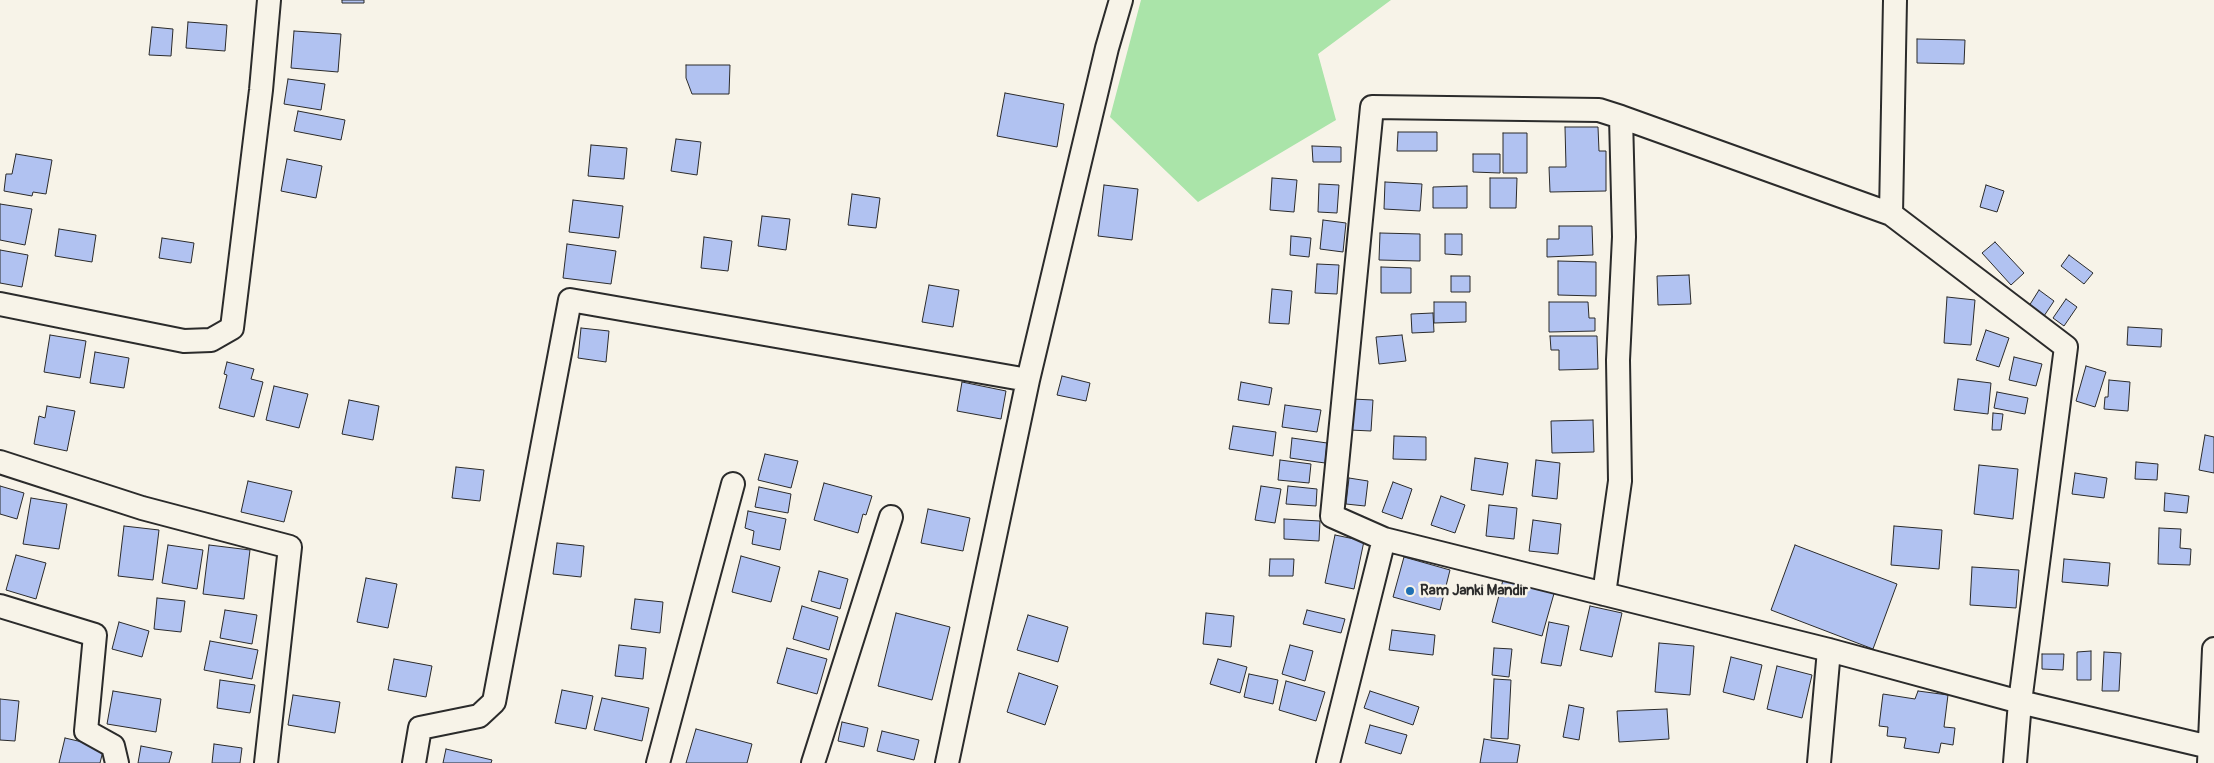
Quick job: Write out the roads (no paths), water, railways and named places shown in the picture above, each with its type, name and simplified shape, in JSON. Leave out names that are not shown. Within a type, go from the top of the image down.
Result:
[{"type":"street","points":[[0,304],[184,341],[211,340],[232,328],[261,90],[269,0]]},
{"type":"street","points":[[947,763],[1028,380],[1107,48],[1121,0]]},
{"type":"street","points":[[1891,214],[1895,0]]},
{"type":"street","points":[[2016,763],[2020,702],[2066,348],[1891,214],[1620,117],[1599,110],[1372,107],[1332,516],[1384,539],[1828,650],[2020,702],[2211,753],[2214,649]]},
{"type":"street","points":[[1604,594],[1620,481],[1618,360],[1624,237],[1620,117]]},
{"type":"street","points":[[414,763],[420,728],[479,716],[494,702],[570,300],[1028,380]]},
{"type":"street","points":[[0,462],[142,508],[290,547],[266,763]]},
{"type":"street","points":[[658,763],[734,484]]},
{"type":"street","points":[[813,763],[891,517]]},
{"type":"street","points":[[1328,763],[1384,539]]},
{"type":"street","points":[[0,606],[95,635],[86,732],[113,746],[117,763]]},
{"type":"street","points":[[1819,763],[1828,650]]},
{"type":"place","name":"Ram Janki Mandir","points":[[1410,591]]}]
